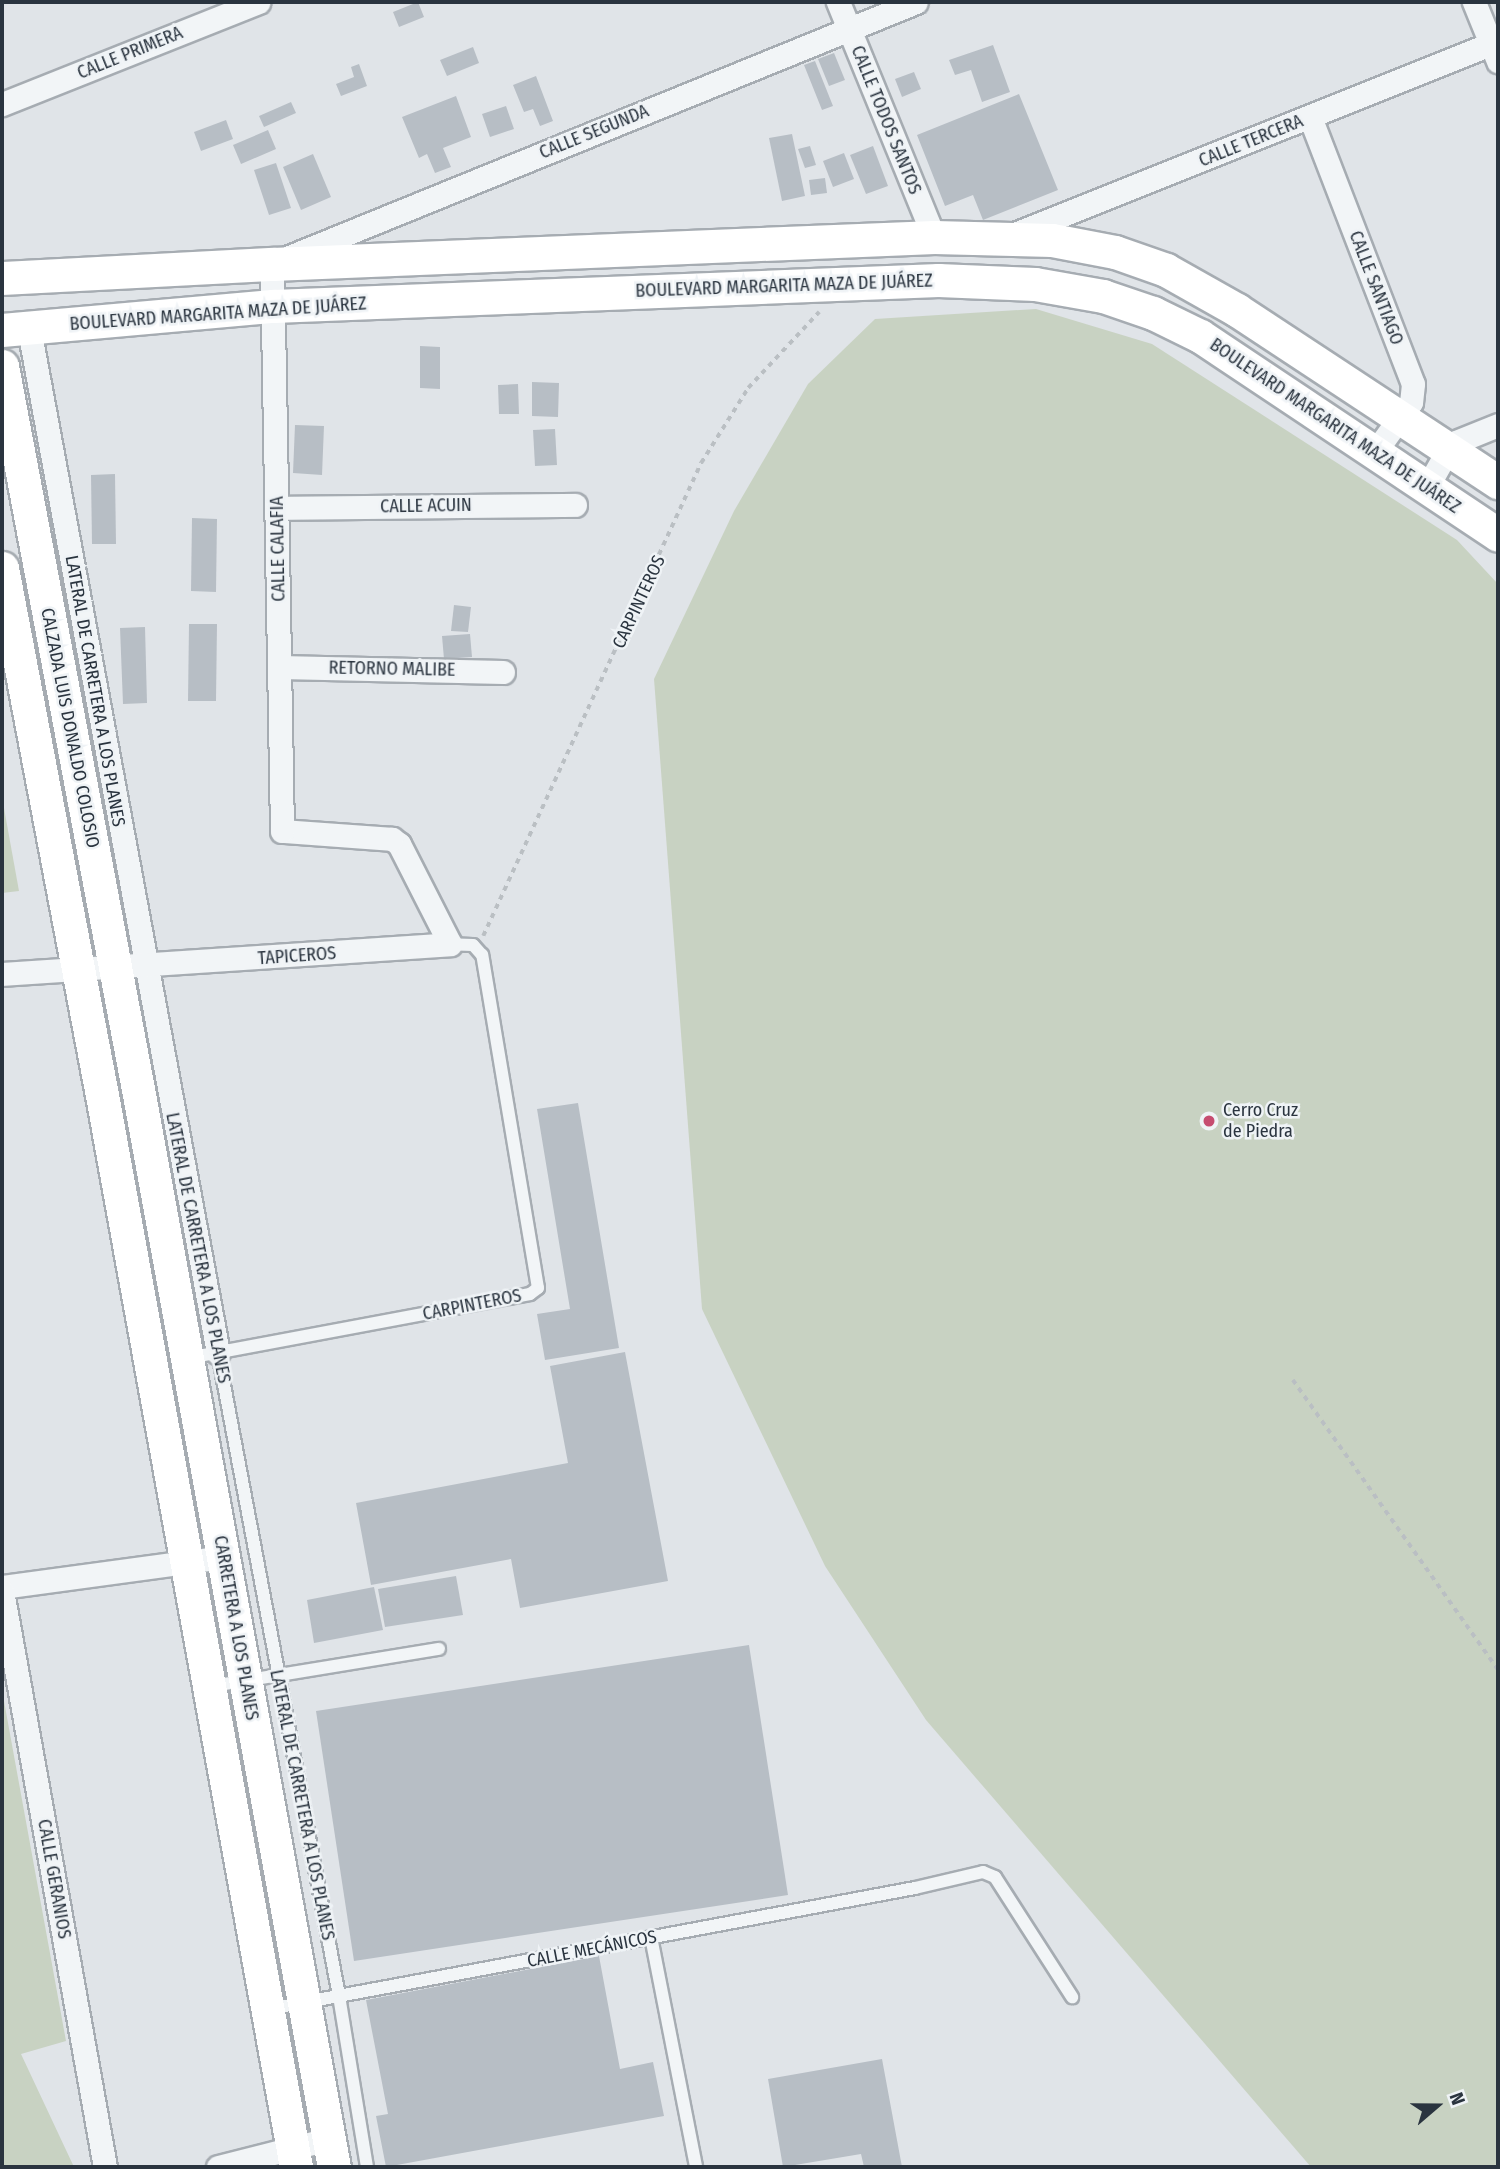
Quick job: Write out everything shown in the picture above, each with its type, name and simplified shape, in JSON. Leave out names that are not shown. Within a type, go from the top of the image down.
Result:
[{"type":"main road","points":[[2,278],[272,264],[934,237],[1052,240],[1115,252],[1166,270],[1237,310],[1498,482]]},
{"type":"main road","name":"BOULEVARD MARGARITA MAZA DE JUÁREZ","points":[[16,329],[273,306],[938,280],[1035,284],[1103,296],[1153,313],[1200,336],[1498,535]]},
{"type":"main road","name":"CALZADA LUIS DONALDO COLOSIO","points":[[2,366],[130,967],[138,1089]]},
{"type":"main road","name":"CALZADA LUIS DONALDO COLOSIO","points":[[2,568],[76,970],[102,1095],[185,1562]]},
{"type":"main road","name":"CARRETERA A LOS PLANES","points":[[138,1089],[203,1356],[224,1557],[261,1678],[304,2003],[332,2153]]},
{"type":"main road","points":[[185,1562],[269,2009],[294,2158]]},
{"type":"street","name":"CALLE PRIMERA","points":[[2,104],[258,2]]},
{"type":"street","name":"CALLE TODOS SANTOS","points":[[838,2],[934,237]]},
{"type":"street","name":"CALLE SEGUNDA","points":[[272,264],[916,2]]},
{"type":"street","points":[[1474,2],[1496,48]]},
{"type":"street","name":"CALLE TERCERA","points":[[1003,238],[1311,117],[1496,48]]},
{"type":"street","name":"CALLE SANTIAGO","points":[[1311,117],[1413,384],[1410,402],[1375,452]]},
{"type":"street","name":"CALLE CALAFIA","points":[[272,264],[278,508],[281,829],[285,833],[392,839],[398,844],[450,944]]},
{"type":"street","name":"LATERAL DE CARRETERA A LOS PLANES","points":[[16,329],[130,967],[203,1356]]},
{"type":"street","points":[[1427,487],[1448,450],[1465,438],[1498,425]]},
{"type":"street","name":"CALLE ACUIN","points":[[278,508],[575,505]]},
{"type":"street","name":"RETORNO MALIBE","points":[[280,667],[503,672]]},
{"type":"street","name":"TAPICEROS","points":[[2,974],[450,944]]},
{"type":"street","points":[[2,1589],[224,1557]]},
{"type":"street","name":"CALLE GERANIOS","points":[[2,1589],[106,2167]]},
{"type":"street","points":[[218,2167],[332,2153]]},
{"type":"lane","points":[[450,944],[478,947]]},
{"type":"lane","name":"CARPINTEROS","points":[[203,1356],[530,1294],[538,1288],[478,947]]},
{"type":"lane","name":"LATERAL DE CARRETERA A LOS PLANES","points":[[203,1356],[261,1678],[339,1996],[367,2167]]},
{"type":"lane","points":[[208,1686],[439,1648]]},
{"type":"lane","name":"CALLE MECÁNICOS","points":[[269,2009],[991,1873],[1072,1997]]},
{"type":"lane","points":[[651,1937],[696,2167]]},
{"type":"path","name":"CARPINTEROS","points":[[478,947],[701,463],[748,388],[844,285]]},
{"type":"path","points":[[1293,1380],[1498,1668]]},
{"type":"green space","points":[[1036,309],[1152,344],[1457,540],[1498,584],[1498,2167],[1311,2167],[926,1720],[825,1566],[702,1309],[654,679],[734,511],[808,384],[875,319]]},
{"type":"green space","points":[[2,797],[19,891],[2,893]]},
{"type":"green space","points":[[2,1690],[66,2041],[21,2054],[74,2167],[2,2167]]},
{"type":"building","points":[[418,2],[424,17],[399,27],[393,12]]},
{"type":"building","points":[[993,45],[1010,92],[982,102],[971,70],[955,75],[949,60]]},
{"type":"building","points":[[473,47],[479,63],[447,76],[440,60]]},
{"type":"building","points":[[834,53],[845,80],[829,86],[818,59]]},
{"type":"building","points":[[815,61],[833,106],[822,110],[804,65]]},
{"type":"building","points":[[359,64],[367,86],[341,96],[336,84],[354,77],[351,67]]},
{"type":"building","points":[[914,72],[921,89],[902,97],[895,79]]},
{"type":"building","points":[[536,76],[553,121],[540,126],[533,109],[524,112],[513,85]]},
{"type":"building","points":[[1019,94],[1058,190],[983,220],[973,195],[945,206],[917,135]]},
{"type":"building","points":[[456,96],[471,137],[443,148],[451,167],[435,173],[427,154],[419,158],[402,117]]},
{"type":"building","points":[[291,102],[296,113],[264,127],[259,116]]},
{"type":"building","points":[[506,106],[514,129],[490,137],[482,114]]},
{"type":"building","points":[[226,120],[233,139],[201,151],[194,132]]},
{"type":"building","points":[[268,130],[276,149],[241,164],[233,145]]},
{"type":"building","points":[[792,134],[805,196],[782,201],[769,138]]},
{"type":"building","points":[[810,146],[816,165],[805,168],[798,149]]},
{"type":"building","points":[[873,146],[888,186],[866,194],[850,155]]},
{"type":"building","points":[[844,153],[854,179],[833,187],[823,161]]},
{"type":"building","points":[[313,154],[331,197],[301,210],[283,167]]},
{"type":"building","points":[[276,163],[291,208],[269,215],[254,170]]},
{"type":"building","points":[[825,178],[827,193],[811,195],[809,180]]},
{"type":"building","points":[[420,346],[440,347],[440,389],[420,388]]},
{"type":"building","points":[[532,382],[559,383],[558,417],[532,416]]},
{"type":"building","points":[[518,384],[519,414],[499,414],[498,385]]},
{"type":"building","points":[[295,425],[324,426],[322,475],[293,473]]},
{"type":"building","points":[[555,429],[557,465],[535,466],[533,430]]},
{"type":"building","points":[[115,474],[116,544],[92,544],[91,475]]},
{"type":"building","points":[[192,518],[217,519],[216,592],[191,591]]},
{"type":"building","points":[[454,605],[471,607],[468,632],[451,631]]},
{"type":"building","points":[[189,624],[217,624],[216,701],[188,701]]},
{"type":"building","points":[[145,627],[147,703],[123,704],[120,628]]},
{"type":"building","points":[[470,634],[472,657],[444,659],[442,636]]},
{"type":"building","points":[[578,1103],[619,1348],[545,1360],[537,1314],[570,1309],[537,1109]]},
{"type":"building","points":[[625,1352],[668,1581],[520,1608],[511,1559],[371,1585],[356,1503],[568,1463],[550,1366]]},
{"type":"building","points":[[456,1576],[463,1615],[385,1627],[378,1589]]},
{"type":"building","points":[[374,1587],[383,1630],[314,1643],[307,1600]]},
{"type":"building","points":[[749,1645],[788,1895],[354,1961],[316,1711]]},
{"type":"building","points":[[599,1956],[620,2069],[653,2062],[664,2116],[386,2167],[376,2116],[388,2114],[366,2000]]},
{"type":"building","points":[[882,2059],[902,2167],[864,2167],[861,2154],[783,2167],[768,2079]]},
{"type":"place","name":"Cerro Cruz de Piedra","points":[[1209,1121]]}]
